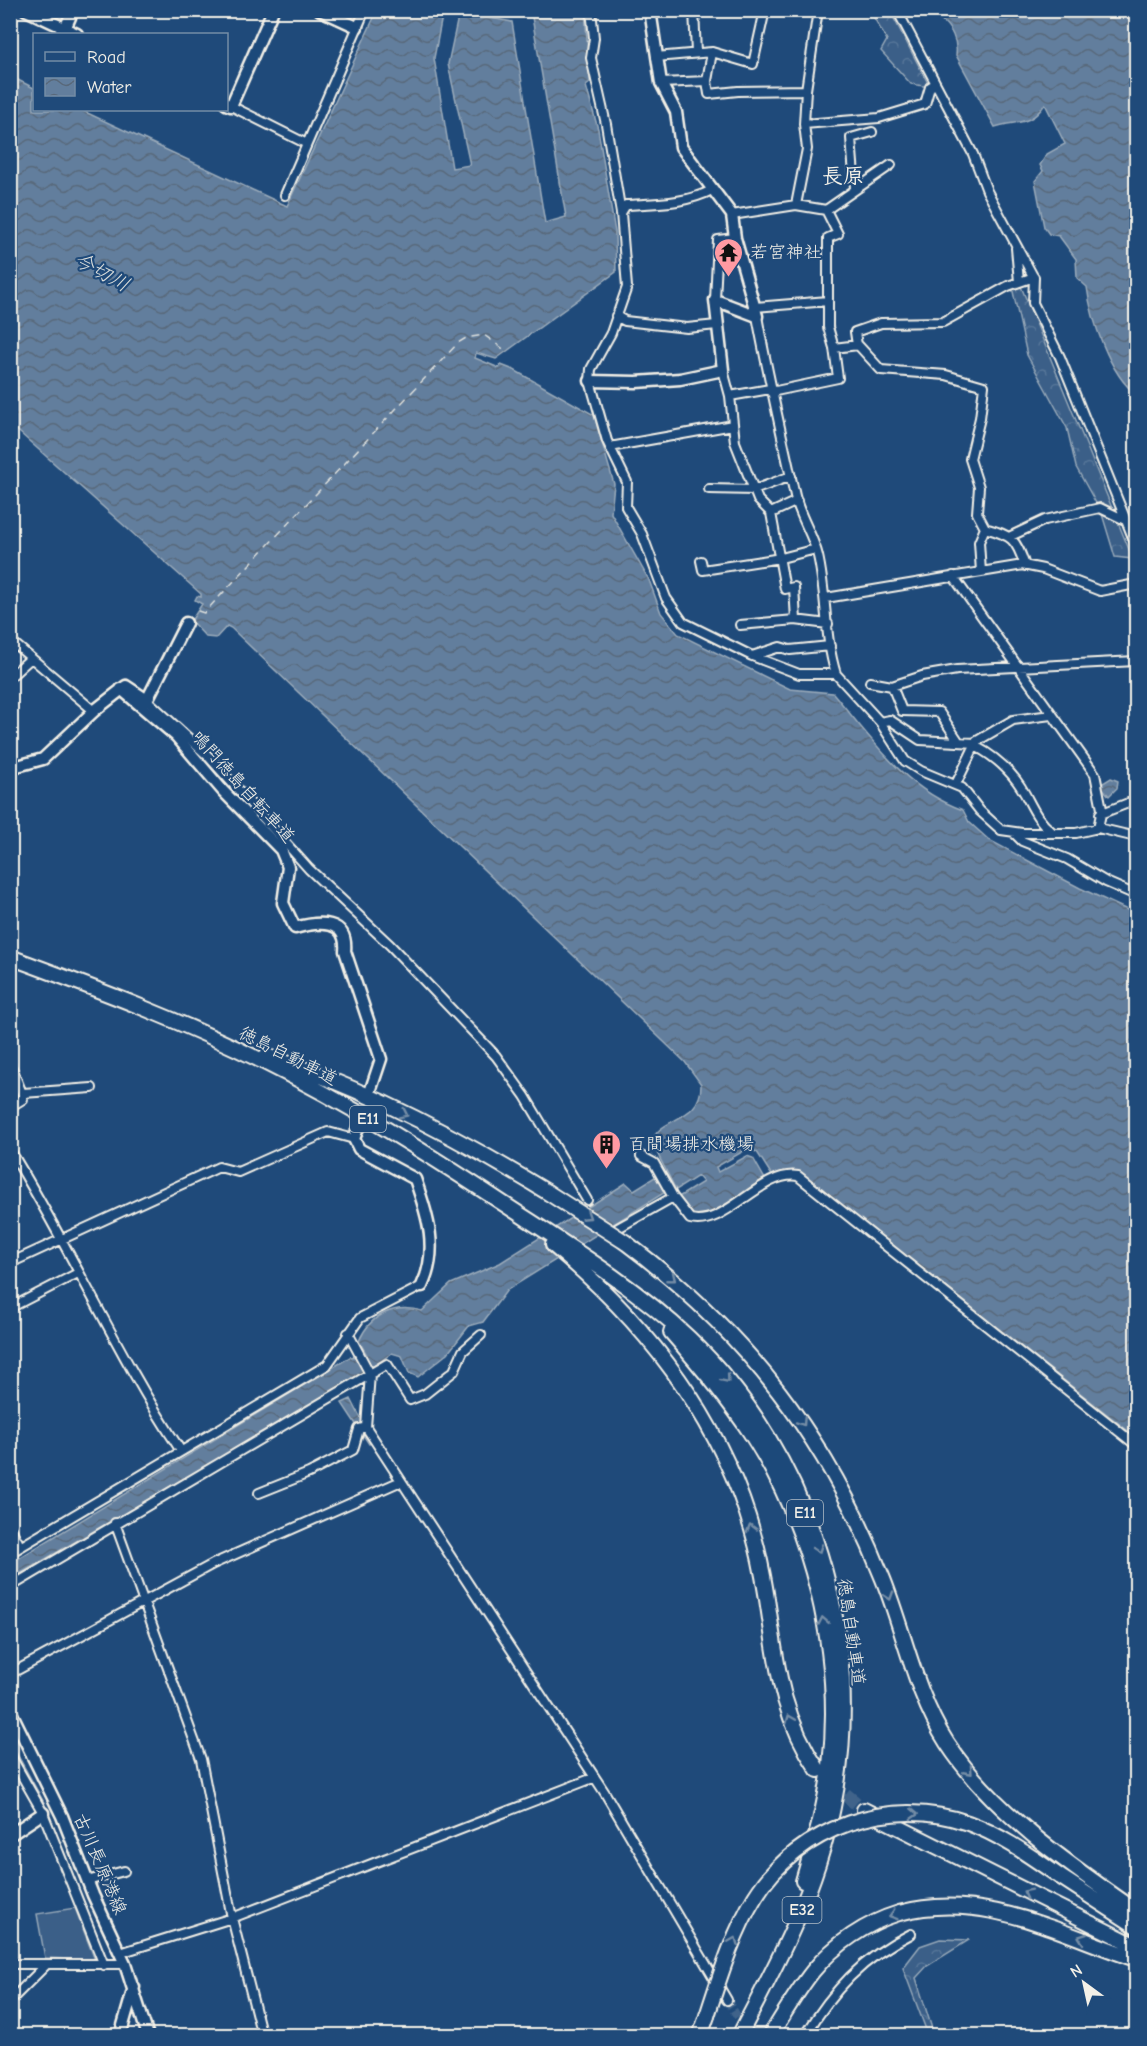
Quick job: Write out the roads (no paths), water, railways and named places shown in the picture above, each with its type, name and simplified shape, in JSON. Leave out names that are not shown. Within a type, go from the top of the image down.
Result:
[{"type":"highway","name":"徳島自動車道","points":[[10,957],[213,1038],[305,1083],[396,1135],[516,1211],[621,1283],[689,1338],[727,1380],[772,1444],[803,1507],[829,1586],[839,1646],[842,1734],[821,1855],[801,1912],[739,2036]]},
{"type":"highway","points":[[213,1038],[321,1074],[442,1132],[547,1192],[625,1242],[681,1285],[724,1326],[773,1382],[814,1440],[864,1531],[923,1696],[937,1726],[959,1760],[1023,1825],[1072,1865],[1137,1911]]},
{"type":"highway","points":[[516,1211],[586,1273],[631,1318],[677,1374],[724,1455],[757,1547],[784,1702],[795,1731],[818,1770]]},
{"type":"highway","points":[[864,1810],[1137,1946]]},
{"type":"highway","points":[[700,2036],[733,1944],[755,1897],[791,1855],[814,1839],[846,1824],[898,1813],[951,1818],[996,1836],[1137,1926]]},
{"type":"highway","points":[[770,2036],[814,1970],[848,1938],[886,1917],[920,1908],[959,1905],[1011,1914],[1137,1959]]},
{"type":"main road","points":[[26,10],[75,33]]},
{"type":"main road","points":[[65,29],[73,10]]},
{"type":"main road","points":[[229,105],[273,10]]},
{"type":"main road","points":[[320,10],[357,27]]},
{"type":"main road","points":[[651,10],[661,83],[676,112],[681,147],[732,215],[735,238],[756,311]]},
{"type":"main road","points":[[590,381],[669,380],[723,370],[715,300],[756,311]]},
{"type":"main road","points":[[10,768],[43,759],[121,688],[126,686],[147,700],[186,623]]},
{"type":"main road","name":"鳴門徳島自転車道","points":[[121,688],[176,736],[223,791],[281,850],[288,867],[283,903],[296,928],[317,924],[336,926],[344,932],[345,951],[381,1059],[371,1089]]},
{"type":"main road","points":[[356,1134],[359,1149],[415,1179],[432,1250],[430,1268],[422,1286]]},
{"type":"main road","name":"古川長原港線","points":[[10,1710],[62,1816],[87,1881],[125,1964],[148,2036]]},
{"type":"main road","points":[[10,1835],[42,1812]]},
{"type":"main road","points":[[120,2036],[134,1987]]},
{"type":"street","points":[[285,195],[365,10]]},
{"type":"street","points":[[591,10],[594,38],[591,58],[606,124],[621,213],[627,287],[611,333],[591,369],[590,381],[610,447],[627,482],[626,507],[642,534],[666,598],[683,622],[752,656],[799,674],[836,674]]},
{"type":"street","points":[[694,10],[696,52]]},
{"type":"street","points":[[656,57],[712,51],[753,64],[765,10]]},
{"type":"street","points":[[796,205],[807,149],[804,124],[806,90],[818,10]]},
{"type":"street","points":[[897,10],[973,154],[987,191],[1034,277],[1033,303],[1060,357],[1136,544],[1137,555]]},
{"type":"street","points":[[712,51],[707,81],[709,94],[738,91],[806,90]]},
{"type":"street","points":[[661,83],[707,81]]},
{"type":"street","points":[[804,124],[879,118],[925,104],[930,87],[935,84]]},
{"type":"street","points":[[229,105],[307,144]]},
{"type":"street","points":[[855,188],[851,138],[872,132]]},
{"type":"street","points":[[732,215],[796,205],[826,210],[891,165]]},
{"type":"street","points":[[621,213],[626,205],[675,202],[699,197],[712,190]]},
{"type":"street","points":[[730,396],[838,378],[834,348],[828,327],[828,238],[838,234],[826,210]]},
{"type":"street","points":[[715,300],[718,240],[735,238]]},
{"type":"street","points":[[1016,245],[1019,282]]},
{"type":"street","points":[[1025,566],[1019,547],[1011,536],[985,528],[976,513],[979,487],[970,459],[980,418],[984,386],[946,375],[881,370],[857,345],[855,333],[881,323],[943,322],[1019,282],[1034,277]]},
{"type":"street","points":[[828,301],[756,311],[771,390],[797,501],[816,549],[826,598],[830,646],[836,674],[880,722],[905,761],[921,771],[956,784],[1002,830],[1076,833],[1098,828],[1137,837]]},
{"type":"street","points":[[616,316],[625,321],[687,328],[717,325]]},
{"type":"street","points":[[834,348],[857,345]]},
{"type":"street","points":[[723,370],[730,396],[735,442],[758,500],[771,513],[785,589],[794,587],[796,620]]},
{"type":"street","points":[[610,447],[733,426]]},
{"type":"street","points":[[709,489],[754,490],[792,477]]},
{"type":"street","points":[[771,513],[797,501]]},
{"type":"street","points":[[1011,536],[1045,520],[1100,508],[1125,520]]},
{"type":"street","points":[[981,572],[979,542],[985,528]]},
{"type":"street","points":[[701,561],[703,570],[781,558],[816,549]]},
{"type":"street","points":[[826,598],[1025,566],[1042,569],[1100,591],[1137,584]]},
{"type":"street","points":[[953,576],[1095,774],[1102,809],[1098,828]]},
{"type":"street","points":[[740,625],[796,620],[828,624]]},
{"type":"street","points":[[10,640],[94,711]]},
{"type":"street","points":[[752,656],[780,647],[790,650],[830,646]]},
{"type":"street","points":[[10,677],[30,658]]},
{"type":"street","points":[[870,682],[892,686],[922,676],[957,670],[1137,662]]},
{"type":"street","points":[[892,686],[902,711],[939,712],[959,742]]},
{"type":"street","points":[[147,700],[208,756],[309,869],[390,945],[496,1056],[525,1096],[587,1200]]},
{"type":"street","points":[[956,784],[975,745],[1013,720],[1051,715]]},
{"type":"street","points":[[880,722],[890,720],[920,740],[975,745],[991,754],[1016,780],[1041,824],[1053,832]]},
{"type":"street","points":[[1100,814],[1137,800]]},
{"type":"street","points":[[1013,832],[1022,841],[1067,860],[1106,882],[1137,895]]},
{"type":"street","points":[[10,1063],[23,1093],[23,1099],[10,1107]]},
{"type":"street","points":[[23,1093],[92,1088]]},
{"type":"street","points":[[10,1263],[219,1167],[238,1172],[327,1132],[356,1134]]},
{"type":"street","points":[[10,1150],[44,1203],[78,1273],[181,1451]]},
{"type":"street","points":[[641,1156],[654,1163],[690,1219],[706,1220],[782,1177],[798,1176],[1137,1445]]},
{"type":"street","points":[[608,1234],[672,1194]]},
{"type":"street","points":[[10,1308],[78,1273]]},
{"type":"street","points":[[10,1553],[327,1365],[360,1318],[422,1286]]},
{"type":"street","points":[[349,1335],[369,1371],[366,1427],[642,1854],[727,2000]]},
{"type":"street","points":[[10,1587],[369,1371],[387,1364],[410,1400],[425,1394],[454,1371],[463,1351],[481,1335]]},
{"type":"street","points":[[259,1493],[309,1473],[353,1450],[359,1429],[366,1427]]},
{"type":"street","points":[[10,1674],[213,1564],[401,1481]]},
{"type":"street","points":[[115,1523],[145,1600],[201,1759],[232,1918],[262,2036]]},
{"type":"street","points":[[10,1527],[18,1542],[10,1547]]},
{"type":"street","points":[[10,1755],[42,1812],[104,1965]]},
{"type":"street","points":[[120,1953],[232,1918],[593,1778]]},
{"type":"street","points":[[87,1881],[124,1871]]},
{"type":"street","points":[[805,2036],[852,1972],[881,1950],[911,1934]]},
{"type":"street","points":[[10,1964],[125,1964]]},
{"type":"street","points":[[10,2001],[47,1964]]},
{"type":"water","name":"今切川","points":[[377,11],[443,11],[434,58],[452,168],[470,165],[448,64],[459,12],[512,22],[545,223],[566,217],[531,11],[585,11],[590,83],[586,86],[598,129],[615,232],[616,272],[496,359],[476,353],[475,358],[499,368],[501,365],[514,370],[594,415],[614,484],[611,513],[649,580],[661,613],[678,634],[790,689],[833,693],[876,745],[906,776],[942,801],[963,810],[969,822],[989,840],[1080,888],[1136,914],[1136,1437],[800,1172],[790,1171],[773,1177],[757,1152],[747,1149],[716,1167],[718,1172],[747,1156],[753,1158],[766,1181],[702,1218],[688,1212],[677,1198],[703,1182],[698,1176],[676,1190],[652,1143],[662,1128],[687,1113],[699,1097],[701,1084],[685,1062],[231,628],[227,626],[216,638],[206,637],[191,621],[202,604],[195,600],[197,596],[201,597],[201,594],[11,425],[10,76],[33,88],[33,111],[83,111],[287,206]]},
{"type":"water","points":[[941,11],[1136,11],[1136,394],[1118,374],[1103,345],[1087,287],[1077,278],[1076,259],[1059,236],[1049,234],[1044,227],[1035,181],[1043,171],[1040,165],[1047,154],[1065,144],[1045,104],[1028,120],[995,127],[956,55],[955,40],[940,19]]},
{"type":"water","points":[[1111,778],[1118,781],[1117,788],[1109,796],[1100,785]]},
{"type":"water","points":[[658,1175],[667,1191],[507,1290],[483,1322],[469,1326],[448,1353],[418,1377],[409,1373],[402,1356],[392,1353],[357,1378],[11,1579],[11,1563],[350,1357],[367,1355],[359,1341],[370,1324],[384,1313],[402,1309],[422,1311],[451,1284],[500,1263],[626,1183],[634,1190]]},
{"type":"water","points":[[351,1399],[373,1442],[369,1444],[342,1403]]},
{"type":"waterway","points":[[10,1742],[44,1803],[63,1853]]},
{"type":"waterway","points":[[89,1917],[107,1960]]},
{"type":"tunnel","points":[[358,1128],[371,1089]]},
{"type":"tunnel","points":[[829,1781],[864,1810]]},
{"type":"tunnel","points":[[727,2000],[750,2036]]},
{"type":"place","name":"若宮神社","points":[[729,278]]},
{"type":"place","name":"百間場排水機場","points":[[607,1170]]},
{"type":"district","name":"長原","points":[[843,176]]}]
